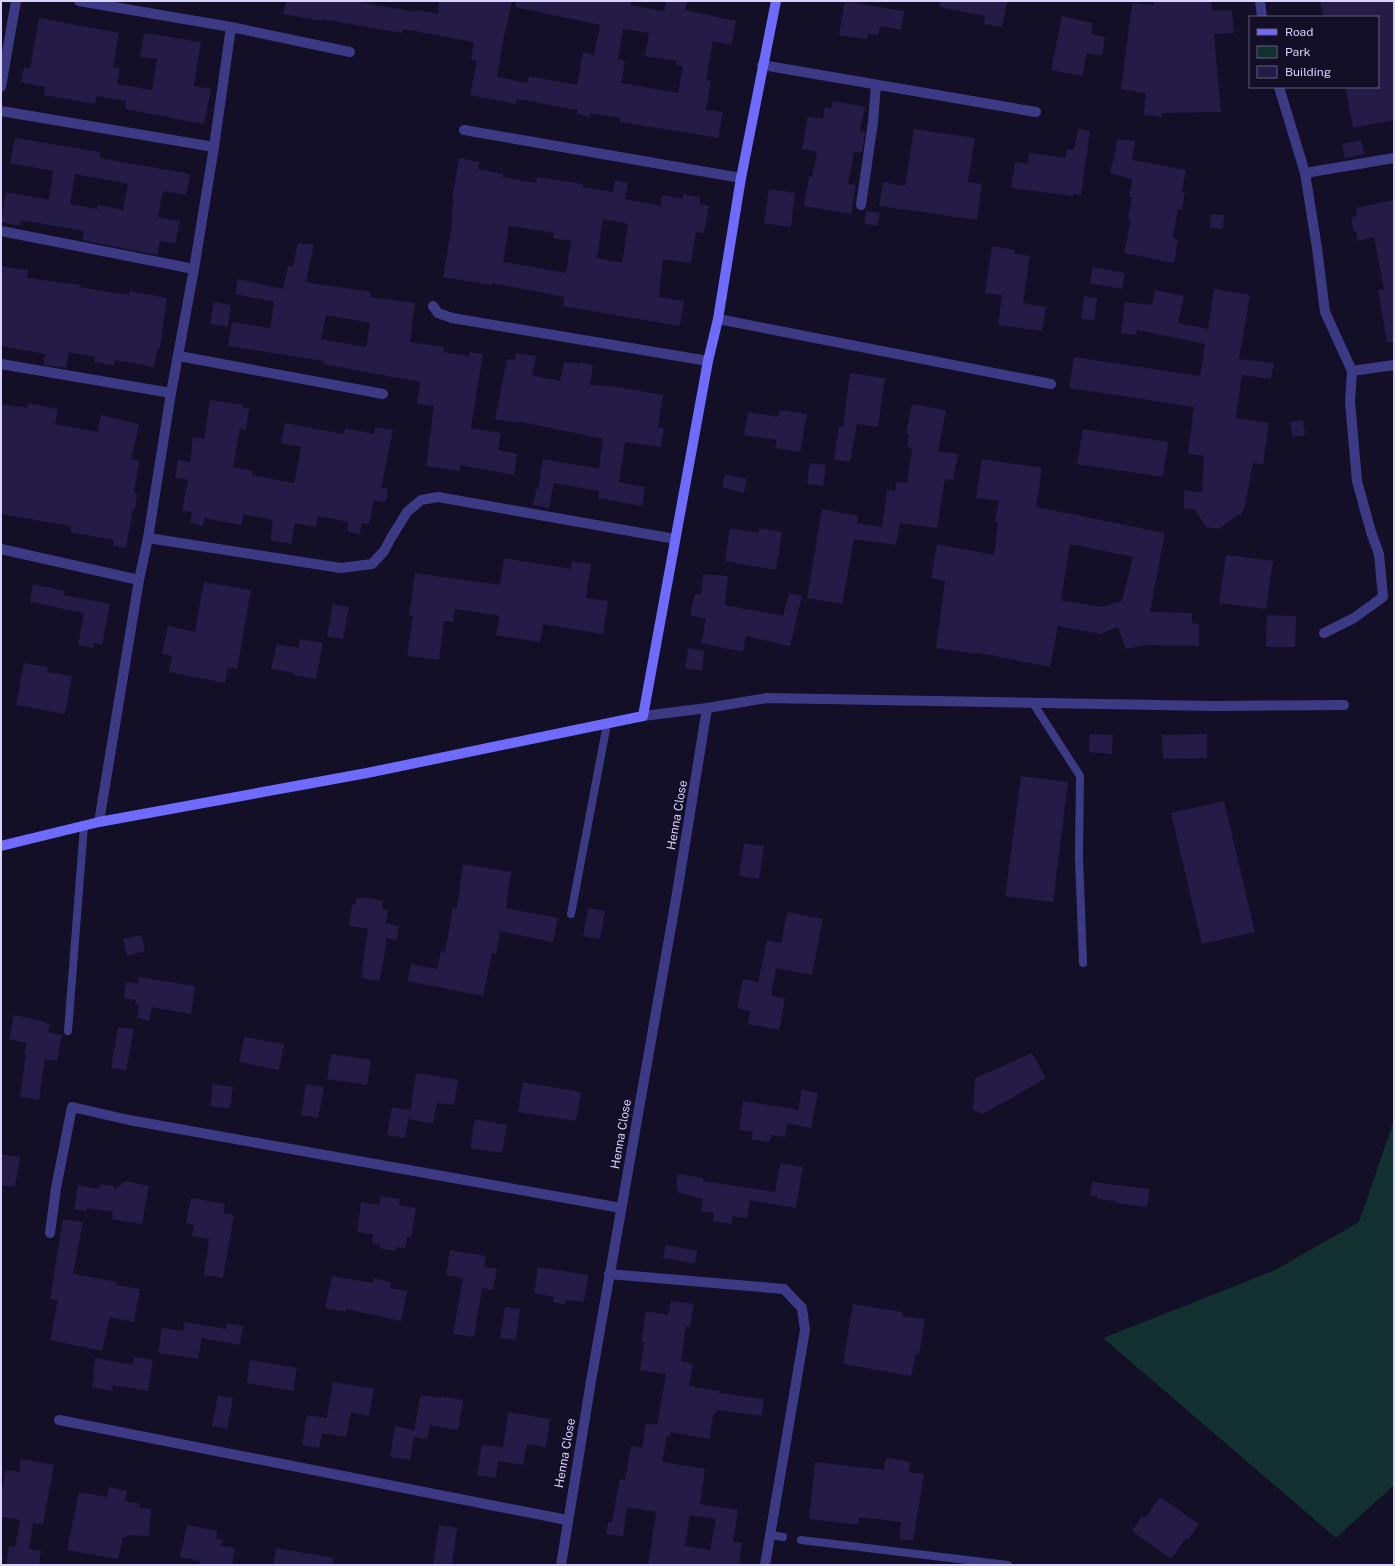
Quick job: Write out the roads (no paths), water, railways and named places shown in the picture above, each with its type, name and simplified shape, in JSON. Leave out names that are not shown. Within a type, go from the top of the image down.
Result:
[{"type":"street","points":[[1,87],[16,1]]},
{"type":"street","points":[[79,1],[231,27],[350,52]]},
{"type":"street","points":[[643,716],[708,361],[718,320],[741,178],[762,65],[776,1]]},
{"type":"street","points":[[1260,1],[1262,16]]},
{"type":"street","points":[[99,822],[139,580],[148,538],[171,393],[194,269],[214,147],[231,27]]},
{"type":"street","points":[[762,65],[1036,112]]},
{"type":"street","points":[[861,205],[873,122],[876,85]]},
{"type":"street","points":[[1280,88],[1305,173],[1325,312],[1352,371],[1350,402],[1357,481],[1370,532],[1379,554],[1382,597],[1354,618],[1324,634]]},
{"type":"street","points":[[1,111],[214,147]]},
{"type":"street","points":[[464,130],[741,178]]},
{"type":"street","points":[[1305,173],[1394,158]]},
{"type":"street","points":[[1,231],[194,269]]},
{"type":"street","points":[[433,306],[438,313],[452,318],[708,361]]},
{"type":"street","points":[[718,320],[1051,384]]},
{"type":"street","points":[[178,356],[383,394]]},
{"type":"street","points":[[1,364],[171,393]]},
{"type":"street","points":[[1352,371],[1394,365]]},
{"type":"street","points":[[148,538],[342,568],[372,564],[384,551],[407,512],[421,500],[438,497],[675,539]]},
{"type":"street","points":[[1,549],[139,580]]},
{"type":"street","points":[[1,846],[99,822],[367,773],[643,716],[707,708],[767,698],[1214,706],[1344,705]]},
{"type":"street","name":"Henna Close","points":[[561,1565],[567,1520],[678,886],[707,708]]},
{"type":"street","points":[[50,1233],[56,1188],[72,1107],[129,1120],[621,1208]]},
{"type":"street","points":[[609,1274],[784,1289],[802,1308],[806,1330],[765,1565]]},
{"type":"street","points":[[59,1420],[567,1520]]},
{"type":"lane","points":[[1033,702],[1080,776],[1079,857],[1083,963]]},
{"type":"lane","points":[[571,914],[607,724]]},
{"type":"lane","points":[[68,1031],[84,826]]},
{"type":"lane","points":[[771,1536],[784,1537]]},
{"type":"lane","points":[[801,1540],[1008,1565]]}]
